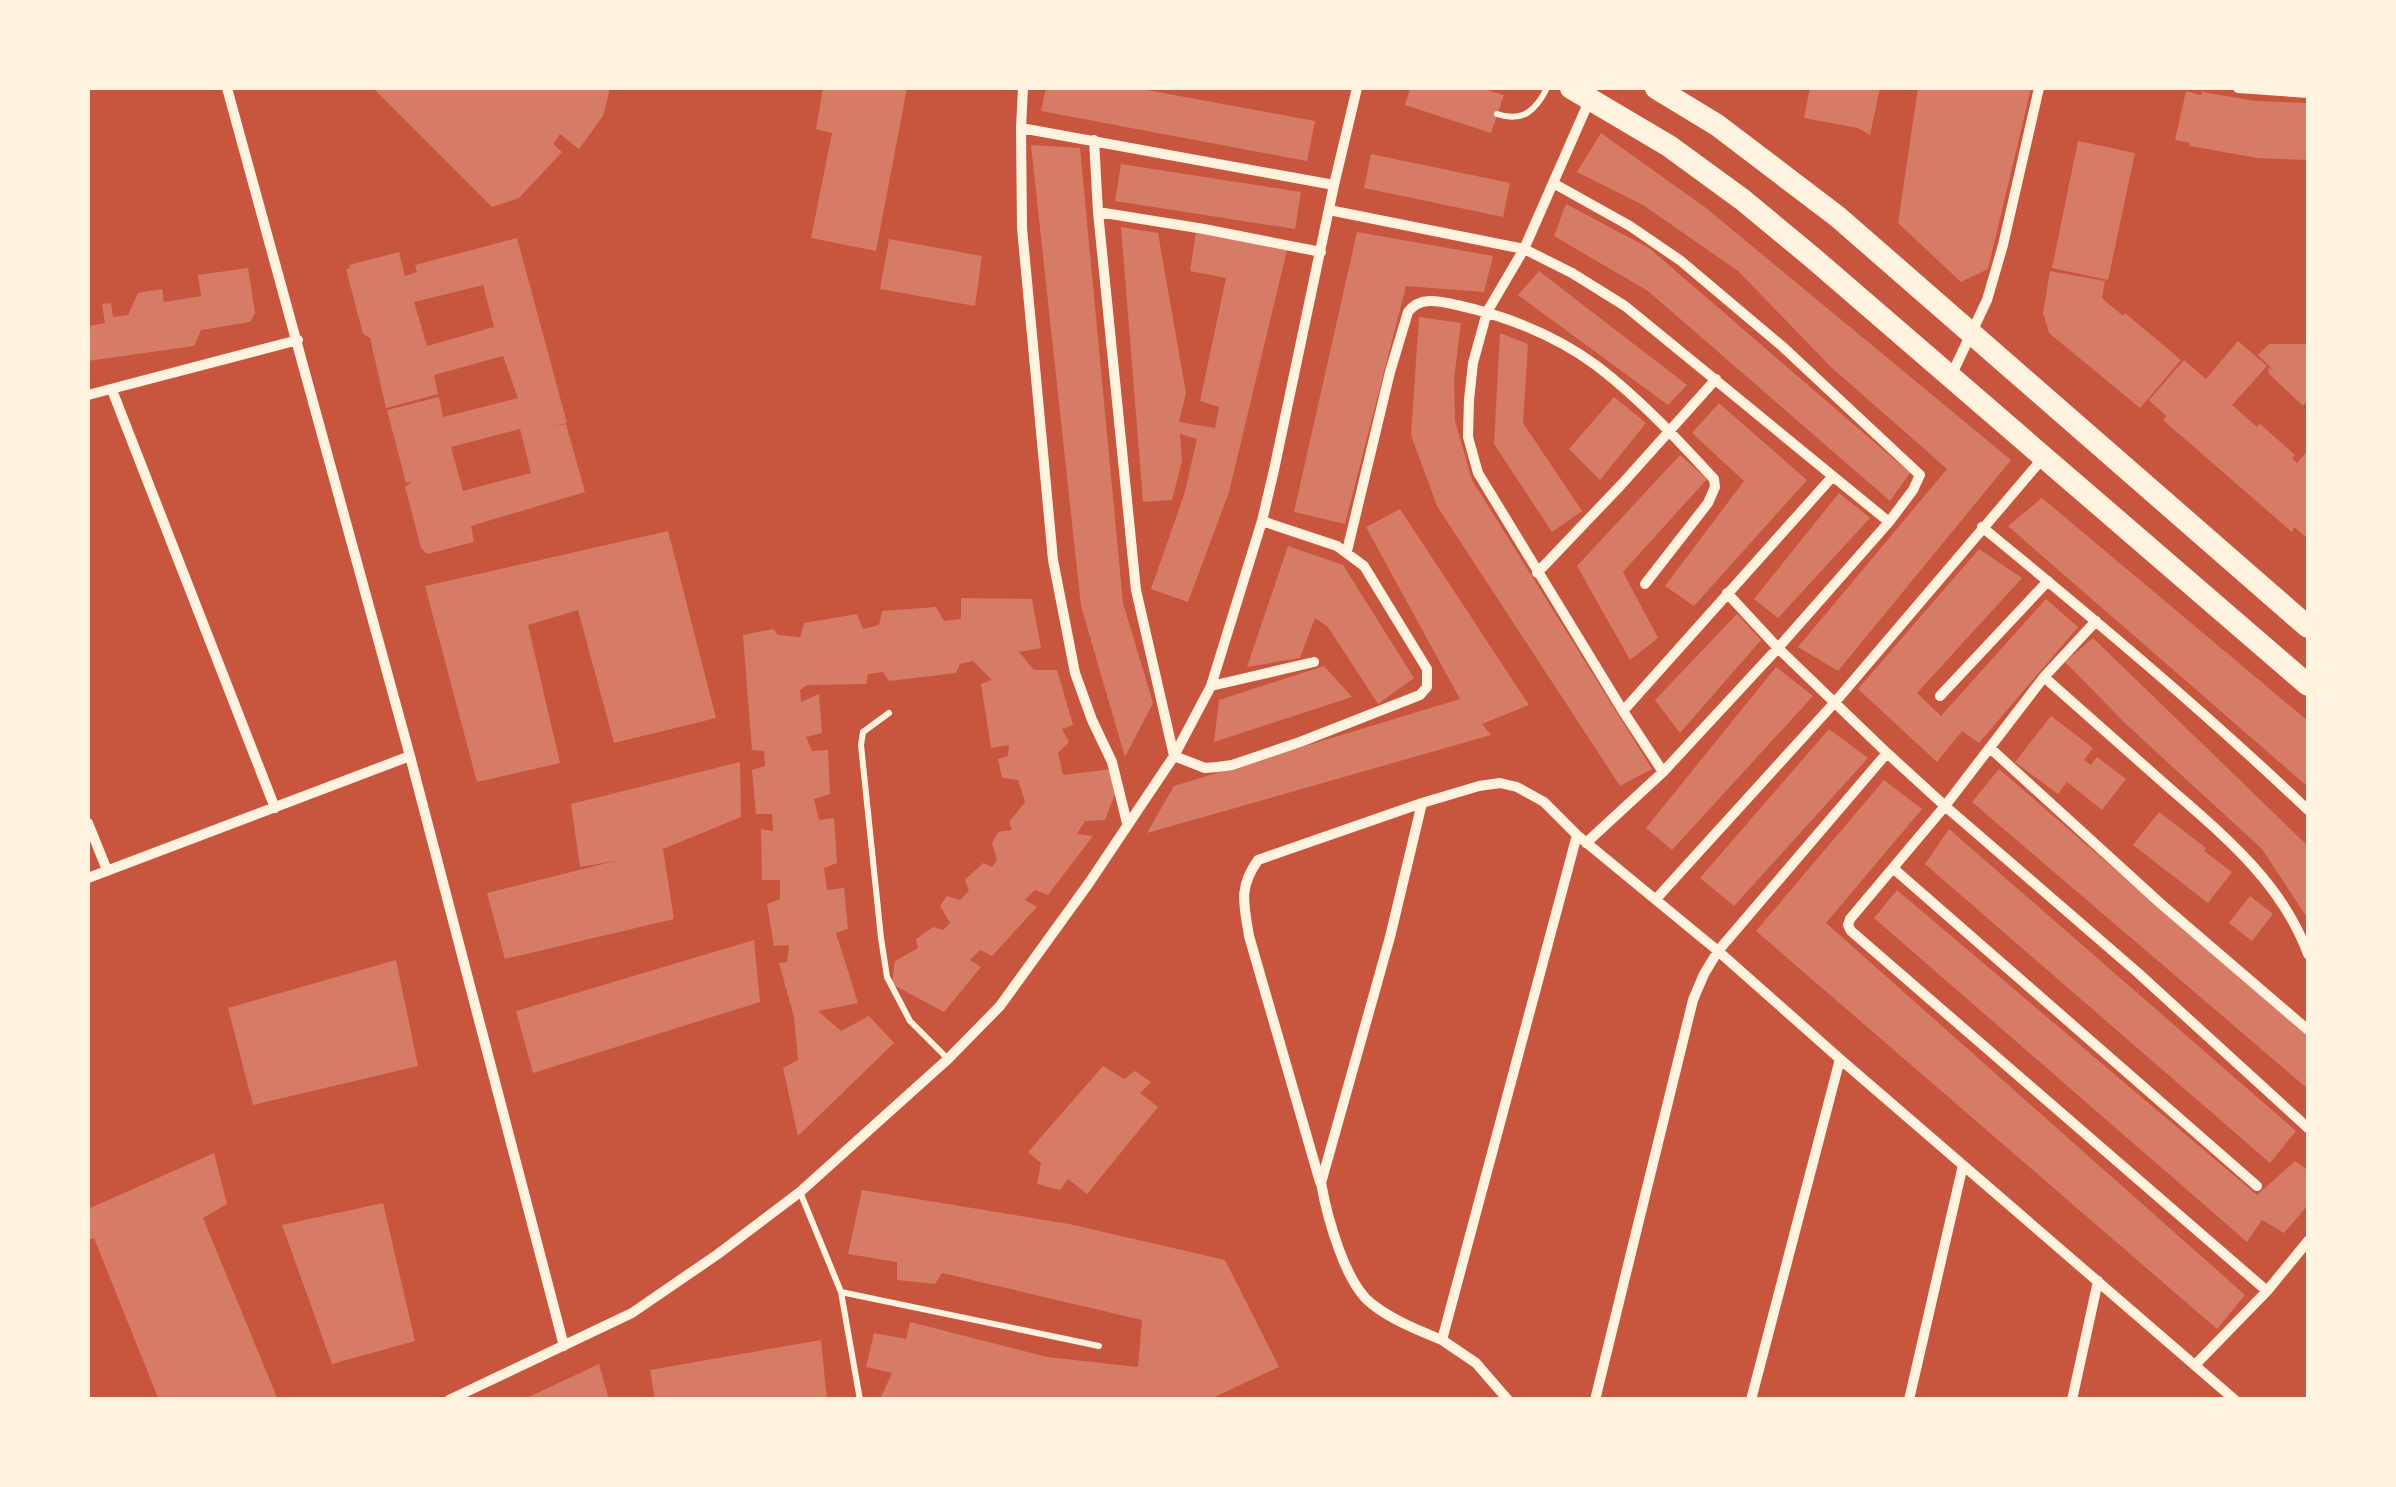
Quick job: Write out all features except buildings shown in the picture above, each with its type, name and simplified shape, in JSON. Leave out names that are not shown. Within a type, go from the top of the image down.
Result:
[{"type":"main road","points":[[1656,88],[1717,125],[1838,217],[2308,628]]},
{"type":"main road","points":[[1580,93],[1669,146],[1743,200],[2308,685]]},
{"type":"street","points":[[227,88],[410,756],[564,1346]]},
{"type":"street","points":[[1023,88],[1022,228],[1053,560],[1075,673],[1112,762],[1128,823]]},
{"type":"street","points":[[449,1400],[632,1312],[800,1192],[948,1059],[1000,1006],[1089,883],[1174,756],[1211,686],[1262,520],[1357,88]]},
{"type":"street","points":[[1951,376],[1987,300],[2040,88]]},
{"type":"street","points":[[2238,88],[2308,93]]},
{"type":"street","points":[[1580,93],[1553,183],[1524,249],[1487,312],[1472,362],[1468,437],[1478,474],[1663,772]]},
{"type":"street","points":[[1021,128],[1334,185]]},
{"type":"street","points":[[1094,140],[1136,590],[1174,756]]},
{"type":"street","points":[[1442,1340],[1582,839],[1663,772],[1890,522],[1920,478],[1783,347],[1681,261],[1630,226],[1553,183]]},
{"type":"street","points":[[1329,210],[1524,249],[1572,273],[1625,306],[1890,522]]},
{"type":"street","points":[[1098,212],[1321,252]]},
{"type":"street","points":[[1347,551],[1408,312],[1414,304],[1424,301],[1487,312],[1513,321],[1597,366],[1669,431],[1714,479],[1708,504],[1645,584]]},
{"type":"street","points":[[88,395],[298,340]]},
{"type":"street","points":[[1537,573],[1716,378]]},
{"type":"street","points":[[112,390],[275,808]]},
{"type":"street","points":[[1656,899],[1836,701],[2043,458]]},
{"type":"street","points":[[1623,711],[1833,476]]},
{"type":"street","points":[[1174,756],[1205,768],[1232,765],[1372,716],[1420,695],[1427,687],[1427,669],[1364,566],[1337,546],[1262,520]]},
{"type":"street","points":[[1982,526],[2096,620],[2308,810]]},
{"type":"street","points":[[1940,696],[2048,582]]},
{"type":"street","points":[[1728,593],[1778,648],[1944,806],[2137,972],[2308,1128]]},
{"type":"street","points":[[2096,620],[2044,677],[1848,925],[2267,1291]]},
{"type":"street","points":[[1211,686],[1314,662]]},
{"type":"street","points":[[2044,677],[2238,849],[2272,886],[2308,954]]},
{"type":"street","points":[[1990,748],[2160,903],[2308,1030]]},
{"type":"street","points":[[1595,1400],[1693,1000],[1704,974],[1718,951],[1887,753]]},
{"type":"street","points":[[88,878],[410,756]]},
{"type":"street","points":[[1508,1400],[1476,1363],[1442,1340],[1367,1302],[1347,1268],[1328,1223],[1249,936],[1242,895],[1247,876],[1258,860],[1422,803],[1500,783],[1517,786],[1544,802],[1582,839],[1718,951],[2235,1400]]},
{"type":"street","points":[[1320,1183],[1390,937],[1422,803]]},
{"type":"street","points":[[88,822],[107,870]]},
{"type":"street","points":[[1894,869],[2257,1186]]},
{"type":"street","points":[[1751,1400],[1840,1059]]},
{"type":"street","points":[[1909,1400],[1963,1165]]},
{"type":"street","points":[[2195,1365],[2267,1291],[2308,1241]]},
{"type":"street","points":[[2072,1400],[2098,1281]]},
{"type":"lane","points":[[1497,114],[1511,118],[1527,114],[1547,88]]},
{"type":"lane","points":[[889,713],[863,732],[861,745],[881,938],[888,977],[910,1021],[948,1059]]},
{"type":"lane","points":[[800,1192],[841,1292],[860,1400]]},
{"type":"lane","points":[[841,1292],[1099,1346]]}]
